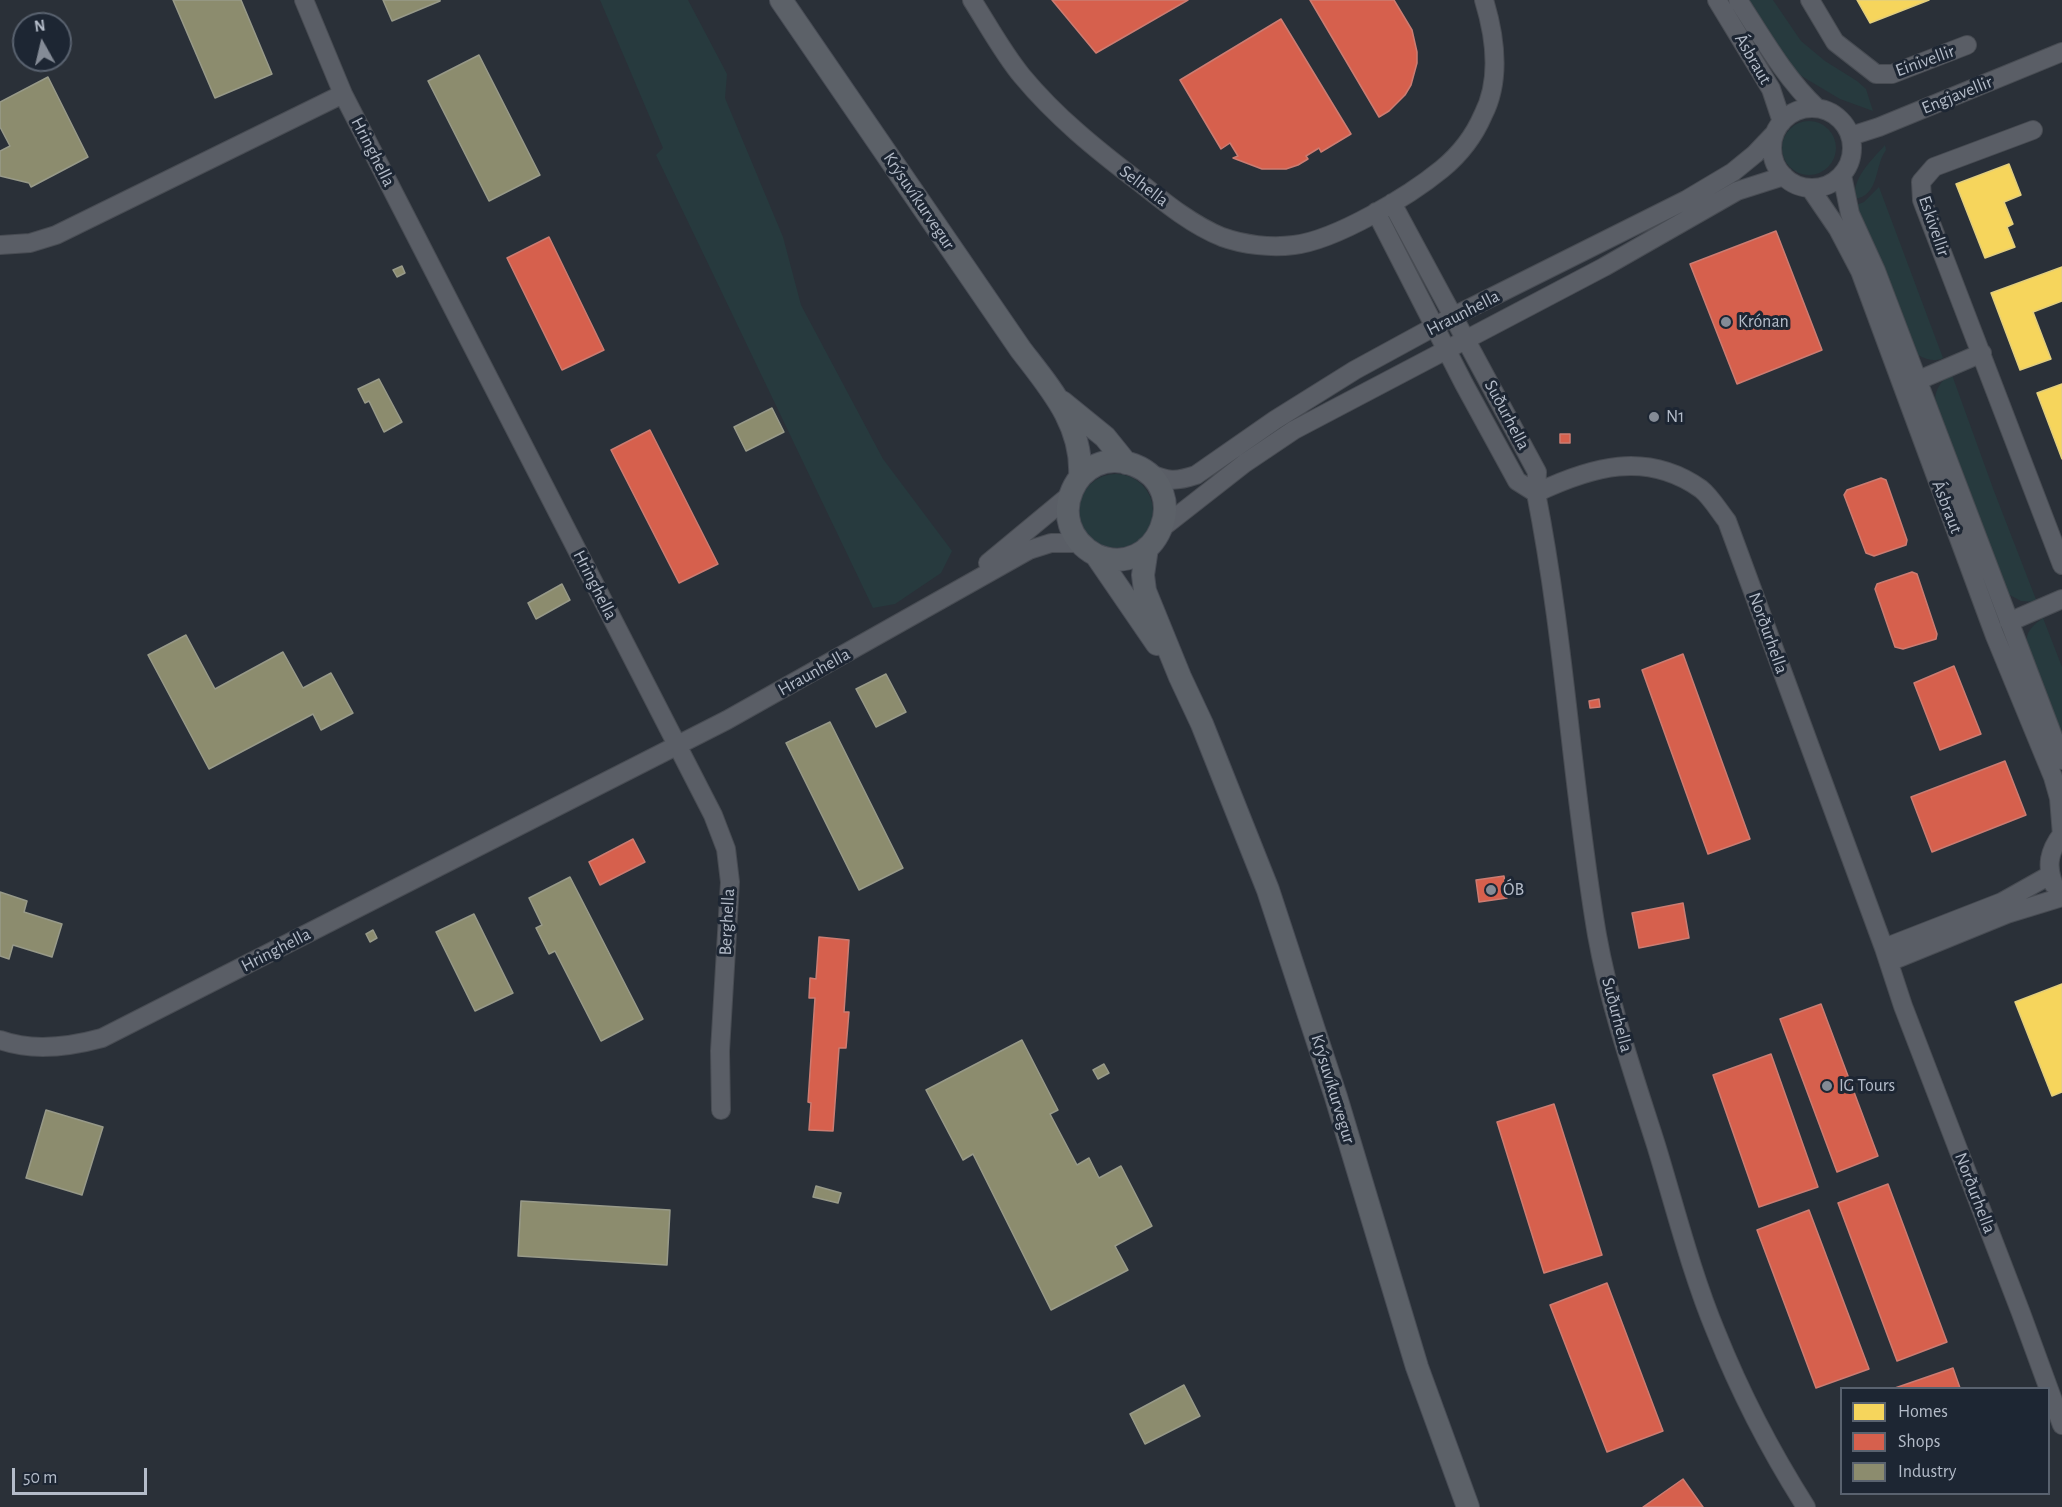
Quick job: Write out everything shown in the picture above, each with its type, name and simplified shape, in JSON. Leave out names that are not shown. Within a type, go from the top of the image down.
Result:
[{"type":"main road","name":"Krýsuvíkurvegur","points":[[781,0],[1022,350],[1060,401],[1078,445],[1080,457],[1075,486]]},
{"type":"main road","name":"Krýsuvíkurvegur","points":[[1060,401],[1105,436],[1126,463]]},
{"type":"main road","points":[[1126,463],[1148,473],[1159,487],[1164,499],[1165,511],[1162,528],[1157,537],[1136,556],[1122,559],[1102,558],[1088,549],[1068,521],[1067,504],[1075,486],[1101,464],[1126,463]]},
{"type":"main road","name":"Krýsuvíkurvegur","points":[[1147,548],[1143,575],[1145,591],[1202,724],[1268,890],[1326,1065],[1417,1367],[1468,1507]]},
{"type":"main road","name":"Krýsuvíkurvegur","points":[[1088,549],[1180,677]]},
{"type":"street","name":"Hringhella","points":[[0,1040],[40,1047],[75,1046],[102,1038],[677,746],[343,94],[304,0]]},
{"type":"street","name":"Selhella","points":[[972,0],[1020,75],[1053,111],[1090,144],[1192,221],[1222,237],[1257,246],[1294,245],[1330,236],[1392,203],[1442,169],[1462,150],[1484,114],[1494,66],[1491,24],[1484,0]]},
{"type":"street","name":"Ásbraut","points":[[1717,0],[1771,89],[1778,127]]},
{"type":"street","name":"Ásbraut","points":[[1738,0],[1771,51],[1808,100],[1817,108]]},
{"type":"street","name":"Einivellir","points":[[1810,0],[1835,42],[1876,74],[1892,74],[1967,45]]},
{"type":"street","name":"Engjavellir","points":[[1851,136],[1879,127],[2062,52]]},
{"type":"street","points":[[0,245],[30,243],[56,235],[343,94]]},
{"type":"street","points":[[1817,108],[1828,111],[1846,125],[1851,136],[1853,150],[1850,163],[1842,175],[1828,185],[1810,188],[1800,186],[1784,176],[1778,169],[1772,151],[1778,127],[1797,111],[1817,108]]},
{"type":"street","name":"Hraunhella","points":[[1148,473],[1170,480],[1182,480],[1196,475],[1275,420],[1355,370],[1454,316],[1686,200],[1733,172],[1755,154],[1778,127]]},
{"type":"street","name":"Eskivellir","points":[[2033,130],[1934,167],[1921,182],[1922,200],[2062,565]]},
{"type":"street","name":"Ásbraut","points":[[1842,175],[1850,214],[1876,271],[1919,380],[2062,760]]},
{"type":"street","name":"Hraunhella","points":[[1162,528],[1245,463],[1294,430],[1604,267],[1737,190],[1784,176]]},
{"type":"street","name":"Ásbraut","points":[[1810,188],[1838,229],[1860,271],[1995,636],[2053,777],[2059,798],[2062,834]]},
{"type":"street","points":[[1392,203],[1467,340]]},
{"type":"street","points":[[1376,212],[1447,351]]},
{"type":"street","name":"Suðurhella","points":[[1467,340],[1537,472],[1536,493],[1598,936],[1619,1028],[1700,1289],[1716,1333],[1771,1446],[1806,1507]]},
{"type":"street","name":"Suðurhella","points":[[1447,351],[1517,481],[1536,493]]},
{"type":"street","points":[[1919,380],[1982,353]]},
{"type":"street","name":"Norðurhella","points":[[1536,493],[1572,477],[1611,466],[1650,467],[1678,476],[1703,490],[1727,521],[1887,955],[1903,1006],[2048,1387]]},
{"type":"street","name":"Hraunhella","points":[[949,595],[1075,486]]},
{"type":"street","name":"Hraunhella","points":[[677,746],[765,700],[1040,545],[1061,543],[1088,549]]},
{"type":"street","points":[[2009,622],[2062,599]]},
{"type":"street","name":"Berghella","points":[[677,746],[713,815],[726,849],[730,882],[720,1051],[721,1110]]},
{"type":"street","points":[[1887,955],[2062,897],[2050,875],[2049,860],[2062,834]]},
{"type":"street","points":[[1887,955],[2002,902],[2050,875]]},
{"type":"street","name":"Norðurhella","points":[[2050,1392],[2062,1425]]},
{"type":"green space","points":[[600,0],[688,0],[727,74],[725,98],[783,237],[801,305],[883,459],[952,551],[941,573],[895,604],[873,608],[656,155],[663,148]]},
{"type":"green space","points":[[1742,0],[1773,0],[1801,41],[1825,61],[1866,89],[1873,111],[1840,99],[1798,74]]},
{"type":"green space","points":[[1804,121],[1814,121],[1824,125],[1832,133],[1836,148],[1832,163],[1824,171],[1814,175],[1804,175],[1794,171],[1786,163],[1782,153],[1782,143],[1786,133],[1794,125]]},
{"type":"green space","points":[[1885,145],[1886,150],[1872,186],[1862,197],[1854,199],[1860,176]]},
{"type":"green space","points":[[1879,187],[1943,358],[1927,359],[1912,350],[1854,206],[1864,202]]},
{"type":"green space","points":[[1952,375],[2037,602],[2021,601],[2008,594],[1935,401],[1939,385]]},
{"type":"green space","points":[[1116,474],[1130,477],[1142,485],[1150,497],[1153,511],[1150,525],[1142,537],[1130,545],[1116,548],[1102,545],[1090,537],[1082,525],[1079,511],[1082,497],[1090,485],[1102,477]]},
{"type":"green space","points":[[2043,618],[2062,667],[2062,741],[2027,646],[2030,630]]},
{"type":"building: Homes","points":[[1857,0],[1929,0],[1870,23]]},
{"type":"building: Homes","points":[[2009,164],[2021,195],[2004,202],[2013,224],[2007,227],[2015,247],[1985,258],[1956,184]]},
{"type":"building: Homes","points":[[2062,267],[2062,301],[2033,312],[2051,359],[2020,370],[1991,293]]},
{"type":"building: Homes","points":[[2062,384],[2062,459],[2037,393]]},
{"type":"building: Homes","points":[[2062,984],[2062,1092],[2052,1096],[2015,1002]]},
{"type":"building: Shops","points":[[1052,0],[1188,0],[1096,53]]},
{"type":"building: Shops","points":[[1310,0],[1394,0],[1412,30],[1417,63],[1411,85],[1405,95],[1389,111],[1379,117]]},
{"type":"building: Shops","points":[[1281,19],[1351,134],[1321,152],[1319,148],[1306,156],[1308,159],[1298,165],[1286,169],[1262,169],[1233,158],[1238,156],[1230,143],[1221,149],[1180,80]]},
{"type":"building: Shops","points":[[1776,231],[1822,350],[1737,384],[1690,264]]},
{"type":"building: Shops","points":[[549,237],[604,350],[562,370],[507,258]]},
{"type":"building: Shops","points":[[650,430],[718,564],[679,583],[611,450]]},
{"type":"building: Shops","points":[[1560,434],[1570,434],[1570,443],[1560,443]]},
{"type":"building: Shops","points":[[1881,478],[1886,480],[1907,540],[1906,545],[1874,556],[1866,553],[1844,495],[1847,490]]},
{"type":"building: Shops","points":[[1912,572],[1917,574],[1937,634],[1936,639],[1903,649],[1895,647],[1875,589],[1877,584]]},
{"type":"building: Shops","points":[[1683,654],[1750,839],[1708,854],[1642,670]]},
{"type":"building: Shops","points":[[1954,666],[1981,734],[1940,750],[1914,683]]},
{"type":"building: Shops","points":[[1599,699],[1600,707],[1590,708],[1589,701]]},
{"type":"building: Shops","points":[[2005,761],[2026,815],[1932,852],[1911,797]]},
{"type":"building: Shops","points":[[633,839],[645,862],[600,885],[589,862]]},
{"type":"building: Shops","points":[[1504,876],[1507,898],[1479,902],[1476,880]]},
{"type":"building: Shops","points":[[1683,903],[1689,938],[1639,948],[1632,913]]},
{"type":"building: Shops","points":[[819,937],[849,940],[844,1012],[849,1012],[846,1048],[839,1048],[833,1131],[809,1130],[811,1103],[808,1102],[815,998],[809,998],[810,978],[816,979]]},
{"type":"building: Shops","points":[[1821,1004],[1878,1156],[1837,1172],[1780,1019]]},
{"type":"building: Shops","points":[[1771,1054],[1818,1187],[1759,1207],[1713,1075]]},
{"type":"building: Shops","points":[[1554,1104],[1602,1255],[1544,1273],[1497,1122]]},
{"type":"building: Shops","points":[[1888,1184],[1947,1342],[1897,1361],[1838,1203]]},
{"type":"building: Shops","points":[[1809,1210],[1869,1369],[1816,1388],[1757,1230]]},
{"type":"building: Shops","points":[[1607,1283],[1663,1431],[1607,1452],[1550,1305]]},
{"type":"building: Shops","points":[[1953,1368],[1960,1387],[1898,1387]]},
{"type":"building: Shops","points":[[1683,1479],[1703,1507],[1643,1507]]},
{"type":"building: Industry","points":[[173,0],[241,0],[272,74],[215,98]]},
{"type":"building: Industry","points":[[383,0],[440,0],[440,1],[392,21]]},
{"type":"building: Industry","points":[[479,55],[540,175],[489,201],[428,81]]},
{"type":"building: Industry","points":[[48,77],[88,157],[31,187],[29,183],[0,176],[0,151],[10,146],[0,127],[0,102]]},
{"type":"building: Industry","points":[[402,266],[405,273],[397,277],[393,270]]},
{"type":"building: Industry","points":[[379,379],[402,422],[384,432],[369,401],[365,403],[358,389]]},
{"type":"building: Industry","points":[[772,408],[784,432],[746,451],[734,427]]},
{"type":"building: Industry","points":[[562,584],[570,600],[536,619],[528,603]]},
{"type":"building: Industry","points":[[186,635],[215,689],[283,652],[303,688],[331,673],[353,713],[321,730],[313,714],[209,769],[148,655]]},
{"type":"building: Industry","points":[[886,674],[906,712],[876,727],[856,689]]},
{"type":"building: Industry","points":[[830,722],[903,868],[859,890],[786,743]]},
{"type":"building: Industry","points":[[570,877],[643,1019],[601,1041],[555,951],[549,954],[536,928],[542,925],[529,898]]},
{"type":"building: Industry","points":[[0,892],[27,901],[24,912],[62,924],[52,957],[13,945],[9,959],[0,956]]},
{"type":"building: Industry","points":[[474,914],[513,993],[475,1011],[436,932]]},
{"type":"building: Industry","points":[[373,930],[377,938],[370,942],[366,934]]},
{"type":"building: Industry","points":[[1022,1040],[1058,1110],[1050,1114],[1077,1165],[1089,1158],[1099,1178],[1121,1166],[1152,1226],[1115,1246],[1128,1270],[1051,1310],[973,1154],[963,1160],[926,1090]]},
{"type":"building: Industry","points":[[1104,1064],[1109,1073],[1098,1079],[1093,1070]]},
{"type":"building: Industry","points":[[46,1110],[103,1127],[82,1195],[26,1178]]},
{"type":"building: Industry","points":[[816,1186],[841,1193],[838,1203],[813,1197]]},
{"type":"building: Industry","points":[[521,1201],[670,1210],[667,1265],[518,1256]]},
{"type":"building: Industry","points":[[1184,1385],[1200,1416],[1145,1444],[1130,1414]]},
{"type":"place","name":"Krónan","points":[[1726,322]]},
{"type":"place","name":"N1","points":[[1654,417]]},
{"type":"place","name":"ÓB","points":[[1491,890]]},
{"type":"place","name":"IG Tours","points":[[1827,1086]]}]
